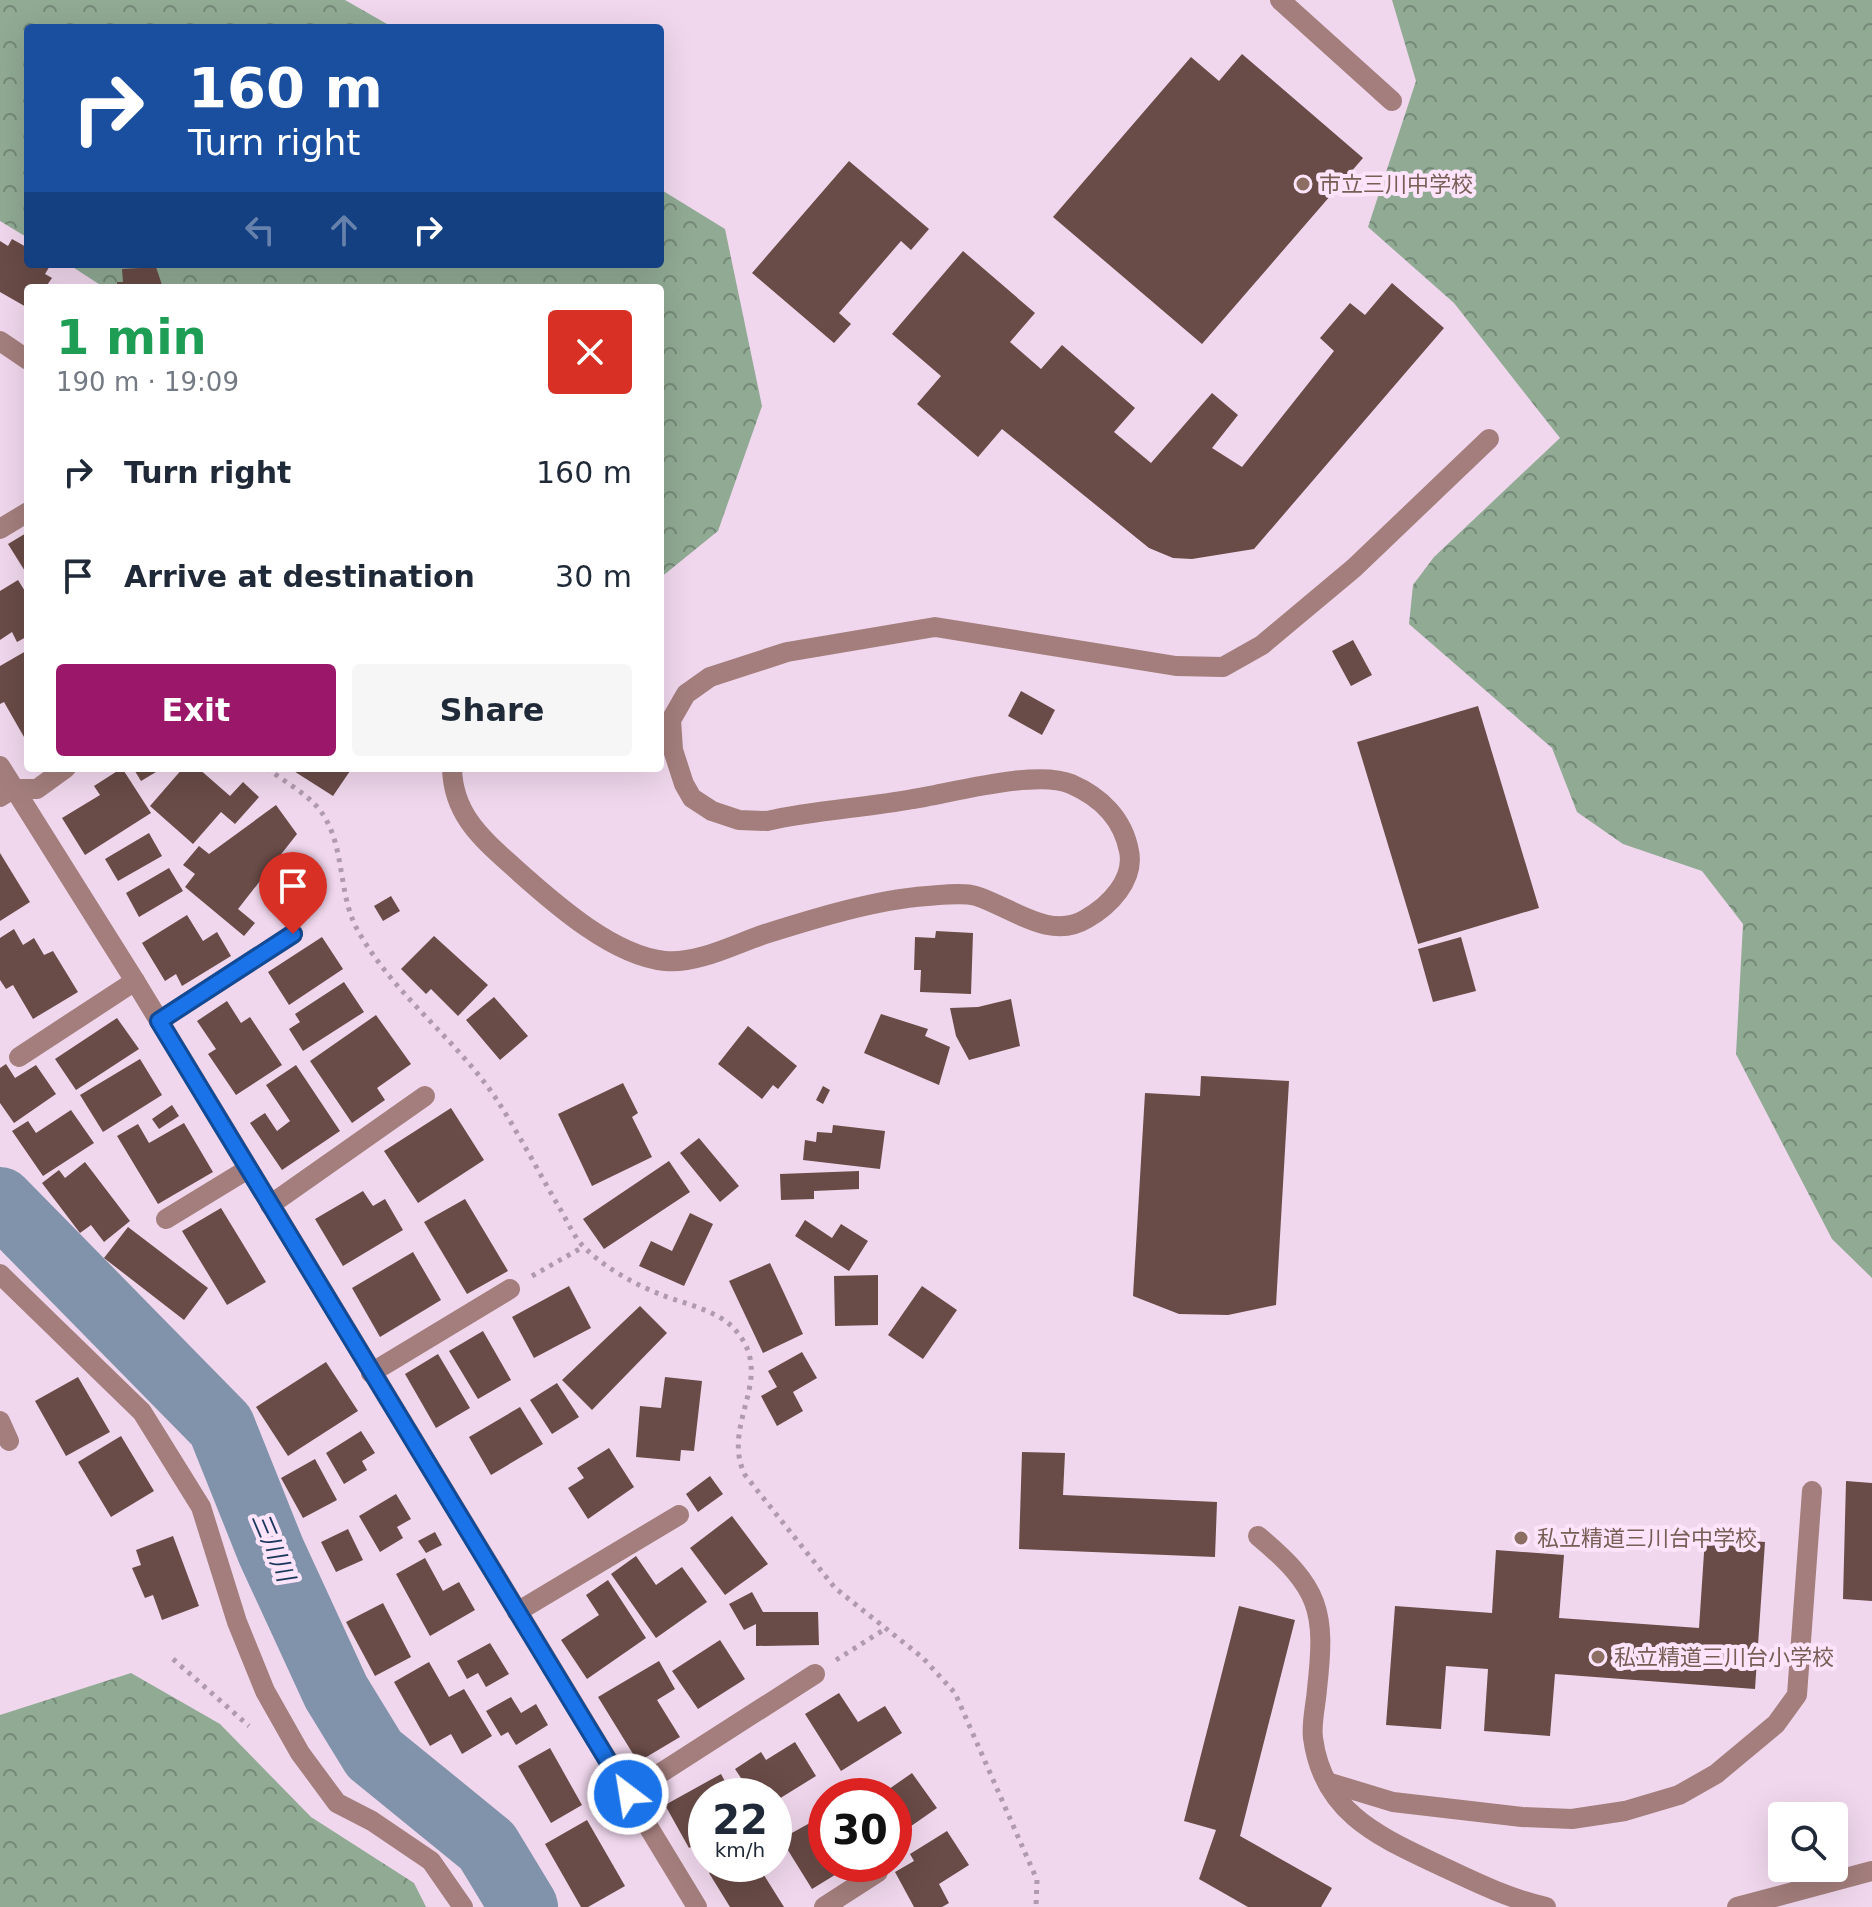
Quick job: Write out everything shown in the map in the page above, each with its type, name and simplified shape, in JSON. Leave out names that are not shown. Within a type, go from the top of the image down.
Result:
[{"type":"street","points":[[1280,0],[1392,101]]},
{"type":"street","points":[[0,341],[24,357]]},
{"type":"street","points":[[452,772],[456,801],[468,824],[491,846],[572,916],[624,948],[665,961],[699,957],[782,929],[881,903],[926,896],[973,895],[1045,925],[1065,927],[1083,921],[1108,905],[1122,886],[1130,857],[1117,819],[1107,807],[1070,783],[1008,782],[767,821],[739,820],[712,811],[692,798],[684,784],[671,736],[671,720],[678,706],[686,694],[710,677],[787,652],[935,627],[1176,666],[1223,667],[1262,645],[1354,568],[1489,439]]},
{"type":"street","points":[[0,529],[24,514]]},
{"type":"street","points":[[0,766],[6,793],[135,981],[697,1907]]},
{"type":"street","points":[[6,793],[37,789],[60,772]]},
{"type":"street","points":[[159,1021],[293,934]]},
{"type":"street","points":[[19,1057],[135,981]]},
{"type":"street","points":[[270,1205],[425,1096]]},
{"type":"street","points":[[166,1219],[248,1169]]},
{"type":"street","points":[[0,1274],[142,1412],[201,1507],[237,1622],[265,1691],[300,1753],[327,1791],[337,1803],[372,1821],[431,1861],[463,1907]]},
{"type":"street","points":[[371,1373],[510,1289]]},
{"type":"street","points":[[0,1421],[9,1441]]},
{"type":"street","points":[[1327,1782],[1393,1802],[1522,1817],[1572,1819],[1625,1811],[1679,1795],[1716,1774],[1776,1724],[1797,1695],[1812,1491]]},
{"type":"street","points":[[517,1612],[679,1515]]},
{"type":"street","points":[[1258,1536],[1302,1577],[1322,1623],[1312,1737],[1327,1782],[1352,1818],[1387,1842],[1499,1894],[1546,1907]]},
{"type":"street","points":[[628,1794],[815,1674]]},
{"type":"street","points":[[1737,1907],[1872,1871]]},
{"type":"street","points":[[824,1907],[863,1882]]},
{"type":"path","points":[[272,772],[318,808],[333,832],[344,892],[356,928],[387,975],[458,1047],[496,1098],[583,1247],[615,1271],[659,1294],[699,1308],[736,1330],[754,1373],[736,1456],[745,1475],[835,1588],[923,1658],[955,1693],[1037,1880],[1036,1907]]},
{"type":"path","points":[[510,1289],[583,1247]]},
{"type":"path","points":[[815,1674],[886,1629]]},
{"type":"green space","points":[[0,0],[345,0],[387,24],[24,24],[24,236],[0,221]]},
{"type":"green space","points":[[1392,0],[1872,0],[1872,1278],[1832,1239],[1736,1054],[1743,924],[1702,871],[1623,844],[1577,812],[1552,748],[1409,624],[1413,585],[1434,557],[1560,438],[1454,303],[1368,227],[1416,81]]},
{"type":"green space","points":[[664,191],[725,229],[762,406],[718,531],[664,575],[664,284],[99,284],[74,268],[664,268]]},
{"type":"green space","points":[[131,1673],[220,1724],[311,1817],[414,1883],[426,1907],[0,1907],[0,1715]]},
{"type":"building","points":[[1242,54],[1363,158],[1202,344],[1053,217],[1191,57],[1219,81]]},
{"type":"building","points":[[849,161],[929,229],[911,250],[901,241],[839,313],[851,324],[834,343],[752,273]]},
{"type":"building","points":[[12,239],[24,246],[24,268],[49,268],[45,274],[52,278],[48,284],[24,284],[24,306],[0,292],[0,241],[8,246]]},
{"type":"building","points":[[963,251],[1035,313],[1010,342],[1041,369],[1062,345],[1135,408],[1114,432],[1151,463],[1212,393],[1238,415],[1212,448],[1242,467],[1334,351],[1320,338],[1350,303],[1365,315],[1392,283],[1444,328],[1254,549],[1192,559],[1173,558],[1149,548],[1002,429],[978,457],[917,404],[941,376],[892,334]]},
{"type":"building","points":[[156,268],[162,284],[117,284],[123,282],[122,269]]},
{"type":"building","points":[[24,534],[24,570],[8,544]]},
{"type":"building","points":[[18,580],[24,590],[24,638],[17,642],[12,632],[0,640],[0,591]]},
{"type":"building","points":[[1353,640],[1372,675],[1351,686],[1332,651]]},
{"type":"building","points":[[24,652],[24,737],[4,702],[0,704],[0,666]]},
{"type":"building","points":[[1021,691],[1055,710],[1042,735],[1008,716]]},
{"type":"building","points":[[1478,706],[1539,908],[1418,944],[1357,742]]},
{"type":"building","points":[[116,772],[125,772],[151,813],[85,855],[62,818],[100,795],[94,786]]},
{"type":"building","points":[[135,772],[156,772],[141,781]]},
{"type":"building","points":[[180,772],[203,772],[230,796],[243,782],[259,797],[235,824],[221,812],[193,844],[150,806]]},
{"type":"building","points":[[295,772],[349,772],[333,796]]},
{"type":"building","points":[[276,805],[297,834],[238,909],[255,923],[244,936],[185,887],[195,874],[183,865],[199,846],[209,854]]},
{"type":"building","points":[[149,833],[162,856],[118,881],[105,859]]},
{"type":"building","points":[[0,853],[30,902],[0,921]]},
{"type":"building","points":[[169,868],[183,891],[139,917],[126,893]]},
{"type":"building","points":[[391,896],[400,911],[383,921],[374,906]]},
{"type":"building","points":[[187,915],[203,941],[217,932],[231,956],[182,986],[176,974],[165,981],[142,943]]},
{"type":"building","points":[[14,929],[23,945],[34,938],[44,955],[53,951],[78,992],[33,1019],[13,985],[6,989],[0,980],[0,938]]},
{"type":"building","points":[[936,931],[973,933],[971,994],[920,992],[921,970],[914,970],[915,937],[935,938]]},
{"type":"building","points":[[434,936],[488,985],[458,1016],[431,989],[426,994],[401,969]]},
{"type":"building","points":[[322,937],[343,969],[289,1005],[268,972]]},
{"type":"building","points":[[1461,937],[1476,991],[1433,1002],[1418,949]]},
{"type":"building","points":[[344,982],[364,1012],[303,1051],[289,1029],[300,1022],[295,1014]]},
{"type":"building","points":[[494,997],[528,1036],[500,1060],[466,1020]]},
{"type":"building","points":[[1011,999],[1020,1046],[969,1060],[956,1036],[950,1008],[978,1007]]},
{"type":"building","points":[[227,1001],[241,1023],[250,1017],[282,1065],[236,1095],[208,1054],[216,1049],[197,1021]]},
{"type":"building","points":[[881,1014],[928,1029],[925,1036],[950,1047],[939,1085],[864,1053]]},
{"type":"building","points":[[376,1015],[411,1064],[377,1088],[385,1100],[352,1123],[310,1061]]},
{"type":"building","points":[[117,1018],[139,1049],[76,1090],[55,1059]]},
{"type":"building","points":[[748,1026],[797,1066],[778,1089],[773,1085],[762,1099],[718,1064]]},
{"type":"building","points":[[140,1059],[162,1095],[103,1132],[80,1095]]},
{"type":"building","points":[[6,1064],[15,1078],[36,1065],[56,1094],[14,1123],[0,1103],[0,1068]]},
{"type":"building","points":[[296,1065],[340,1131],[282,1170],[250,1123],[265,1113],[277,1131],[290,1121],[266,1085]]},
{"type":"building","points":[[1201,1076],[1289,1081],[1276,1305],[1228,1315],[1179,1314],[1133,1296],[1145,1093],[1200,1096]]},
{"type":"building","points":[[623,1083],[638,1113],[632,1117],[652,1157],[592,1186],[558,1114]]},
{"type":"building","points":[[823,1086],[830,1090],[823,1104],[816,1100]]},
{"type":"building","points":[[172,1105],[179,1116],[159,1129],[152,1119]]},
{"type":"building","points":[[451,1108],[484,1160],[418,1203],[384,1151]]},
{"type":"building","points":[[71,1110],[94,1143],[43,1176],[12,1131],[28,1121],[36,1133]]},
{"type":"building","points":[[184,1123],[213,1172],[158,1204],[117,1136],[138,1124],[149,1143]]},
{"type":"building","points":[[833,1125],[885,1131],[880,1169],[803,1160],[805,1140],[816,1142],[817,1132],[832,1133]]},
{"type":"building","points":[[699,1138],[739,1186],[720,1202],[680,1153]]},
{"type":"building","points":[[669,1161],[690,1192],[604,1249],[583,1219]]},
{"type":"building","points":[[85,1162],[130,1221],[104,1242],[91,1225],[80,1233],[42,1183],[59,1170],[65,1178]]},
{"type":"building","points":[[859,1171],[859,1189],[814,1191],[814,1199],[781,1200],[780,1174]]},
{"type":"building","points":[[363,1191],[373,1206],[385,1199],[403,1230],[343,1266],[315,1219]]},
{"type":"building","points":[[465,1199],[508,1271],[467,1294],[424,1222]]},
{"type":"building","points":[[221,1208],[266,1282],[227,1305],[182,1231]]},
{"type":"building","points":[[690,1213],[713,1224],[684,1286],[639,1266],[651,1241],[672,1251]]},
{"type":"building","points":[[805,1220],[832,1238],[841,1224],[868,1241],[849,1271],[795,1236]]},
{"type":"building","points":[[128,1227],[208,1288],[184,1320],[104,1258]]},
{"type":"building","points":[[413,1252],[441,1300],[380,1337],[352,1288]]},
{"type":"building","points":[[770,1263],[803,1334],[763,1353],[729,1281]]},
{"type":"building","points":[[878,1275],[878,1325],[835,1326],[834,1276]]},
{"type":"building","points":[[569,1286],[591,1328],[534,1358],[512,1317]]},
{"type":"building","points":[[922,1286],[957,1310],[923,1359],[888,1335]]},
{"type":"building","points":[[640,1306],[667,1333],[592,1410],[562,1380]]},
{"type":"building","points":[[483,1331],[511,1380],[478,1399],[449,1351]]},
{"type":"building","points":[[802,1352],[817,1378],[793,1392],[803,1411],[777,1426],[761,1396],[777,1387],[768,1371]]},
{"type":"building","points":[[438,1354],[470,1408],[436,1428],[405,1374]]},
{"type":"building","points":[[326,1362],[358,1411],[288,1456],[256,1407]]},
{"type":"building","points":[[78,1377],[110,1432],[66,1456],[35,1401]]},
{"type":"building","points":[[665,1377],[702,1381],[694,1451],[681,1450],[680,1461],[636,1457],[640,1406],[661,1408]]},
{"type":"building","points":[[557,1383],[579,1417],[552,1434],[530,1400]]},
{"type":"building","points":[[520,1407],[543,1444],[491,1475],[469,1437]]},
{"type":"building","points":[[361,1431],[375,1453],[362,1461],[367,1470],[344,1484],[326,1453]]},
{"type":"building","points":[[121,1436],[154,1491],[111,1517],[78,1462]]},
{"type":"building","points":[[609,1448],[634,1487],[588,1519],[568,1488],[584,1478],[577,1468]]},
{"type":"building","points":[[1022,1452],[1065,1453],[1063,1495],[1217,1502],[1215,1557],[1019,1549]]},
{"type":"building","points":[[315,1459],[337,1500],[303,1518],[281,1478]]},
{"type":"building","points":[[710,1476],[723,1494],[698,1512],[686,1494]]},
{"type":"building","points":[[1846,1481],[1872,1483],[1872,1601],[1843,1599]]},
{"type":"building","points":[[396,1494],[411,1519],[397,1527],[403,1538],[380,1552],[359,1516]]},
{"type":"building","points":[[732,1516],[768,1564],[725,1595],[690,1548]]},
{"type":"building","points":[[348,1529],[363,1560],[336,1572],[321,1542]]},
{"type":"building","points":[[435,1532],[442,1545],[426,1553],[418,1541]]},
{"type":"building","points":[[173,1536],[199,1606],[162,1620],[153,1595],[145,1598],[132,1568],[141,1565],[136,1550]]},
{"type":"building","points":[[1705,1538],[1765,1542],[1755,1689],[1555,1674],[1550,1736],[1484,1731],[1488,1669],[1446,1666],[1441,1729],[1386,1725],[1395,1606],[1492,1613],[1496,1550],[1564,1555],[1559,1618],[1699,1628]]},
{"type":"building","points":[[636,1556],[656,1585],[682,1567],[707,1602],[656,1638],[611,1574]]},
{"type":"building","points":[[425,1558],[443,1591],[459,1582],[475,1610],[430,1636],[396,1574]]},
{"type":"building","points":[[608,1580],[646,1638],[587,1679],[561,1640],[599,1615],[586,1595]]},
{"type":"building","points":[[752,1592],[763,1612],[818,1612],[819,1645],[756,1646],[756,1624],[744,1630],[729,1604]]},
{"type":"building","points":[[383,1603],[411,1657],[375,1676],[346,1622]]},
{"type":"building","points":[[1239,1606],[1295,1620],[1240,1836],[1332,1888],[1321,1907],[1248,1907],[1199,1879],[1216,1830],[1184,1821]]},
{"type":"building","points":[[720,1640],[745,1679],[698,1709],[672,1671]]},
{"type":"building","points":[[490,1643],[509,1674],[486,1687],[478,1673],[467,1679],[457,1661]]},
{"type":"building","points":[[659,1661],[675,1689],[657,1700],[680,1737],[638,1762],[598,1697]]},
{"type":"building","points":[[429,1662],[449,1697],[464,1689],[492,1736],[462,1754],[451,1734],[430,1746],[394,1682]]},
{"type":"building","points":[[839,1693],[858,1722],[885,1706],[902,1733],[841,1771],[805,1714]]},
{"type":"building","points":[[511,1697],[521,1713],[536,1704],[548,1725],[516,1745],[508,1732],[501,1736],[486,1711]]},
{"type":"building","points":[[795,1742],[816,1776],[808,1778],[792,1791],[792,1778],[741,1778],[735,1769],[761,1752],[766,1760]]},
{"type":"building","points":[[550,1748],[582,1805],[551,1823],[518,1766]]},
{"type":"building","points":[[912,1773],[937,1808],[912,1825],[912,1778],[905,1778]]},
{"type":"building","points":[[688,1792],[688,1846],[665,1805]]},
{"type":"building","points":[[587,1820],[625,1886],[588,1907],[581,1907],[545,1844]]},
{"type":"building","points":[[808,1824],[808,1882],[823,1882],[812,1889],[792,1857],[792,1833]]},
{"type":"building","points":[[947,1831],[969,1865],[939,1884],[949,1903],[942,1907],[914,1907],[900,1882],[912,1882],[912,1853]]},
{"type":"building","points":[[715,1882],[768,1882],[784,1907],[730,1907]]},
{"type":"waterway","name":"三川川","points":[[0,1201],[221,1426],[271,1551],[336,1692],[374,1754],[487,1846],[524,1907]]},
{"type":"place","name":"市立三川中学校","points":[[1303,184]]},
{"type":"place","name":"私立精道三川台中学校","points":[[1521,1538]]},
{"type":"place","name":"私立精道三川台小学校","points":[[1598,1657]]},
{"type":"route","points":[[293,934],[159,1021],[628,1794]]}]
